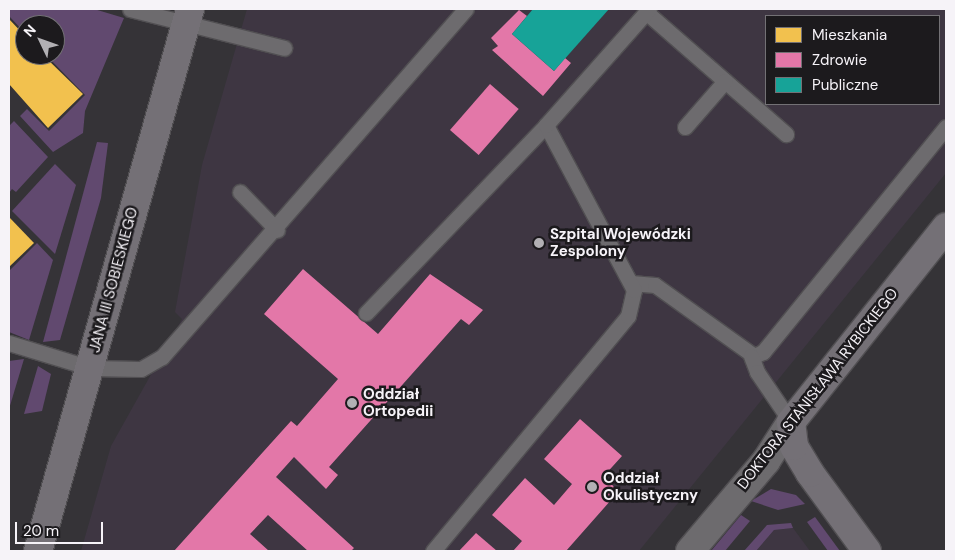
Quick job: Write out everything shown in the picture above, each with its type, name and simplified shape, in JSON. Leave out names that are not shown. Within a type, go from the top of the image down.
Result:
[{"type":"street","name":"JANA III SOBIESKIEGO","points":[[38,551],[91,368],[188,17]]},
{"type":"street","name":"DOKTORA STANISŁAWA RYBICKIEGO","points":[[690,551],[766,461],[791,422],[946,227]]},
{"type":"street","points":[[791,422],[794,446],[806,466],[867,551]]},
{"type":"lane","points":[[130,9],[188,17],[284,48]]},
{"type":"lane","points":[[9,344],[91,368],[141,369],[162,358],[277,230],[466,9]]},
{"type":"lane","points":[[366,313],[546,125],[648,10],[786,134]]},
{"type":"lane","points":[[685,127],[725,81]]},
{"type":"lane","points":[[433,551],[628,316],[634,290],[631,283],[546,125]]},
{"type":"lane","points":[[751,356],[763,352],[946,127]]},
{"type":"lane","points":[[240,192],[277,230]]},
{"type":"lane","points":[[631,283],[655,285],[751,356],[757,372],[791,422]]},
{"type":"shaded area","points":[[9,9],[94,9],[124,18],[85,111],[83,133],[53,152],[20,116],[27,109],[49,131],[85,95],[56,65],[65,65],[65,15],[15,15],[15,22],[9,16]]},
{"type":"shaded area","name":"Szpital Wojewódzki Zespolony","points":[[247,9],[946,9],[946,173],[639,551],[81,551],[111,446],[182,319],[175,312],[202,165]]},
{"type":"shaded area","points":[[14,121],[48,157],[16,192],[12,189],[9,193],[9,126]]},
{"type":"shaded area","points":[[97,142],[108,143],[101,198],[60,340],[43,342]]},
{"type":"shaded area","points":[[55,164],[76,185],[55,254],[12,211]]},
{"type":"shaded area","points":[[37,243],[53,260],[29,340],[9,332],[9,271]]},
{"type":"shaded area","points":[[24,359],[9,409],[9,361]]},
{"type":"shaded area","points":[[38,366],[51,374],[42,411],[24,414]]},
{"type":"shaded area","points":[[771,489],[796,495],[805,504],[778,510],[751,501]]},
{"type":"shaded area","points":[[741,515],[750,521],[725,551],[711,551]]},
{"type":"shaded area","points":[[815,517],[840,551],[828,551],[807,522]]},
{"type":"shaded area","points":[[791,523],[793,528],[774,530],[756,551],[744,551],[767,525]]},
{"type":"shaded area","points":[[793,528],[810,551],[756,551],[774,530]]},
{"type":"building: Mieszkania","points":[[9,19],[15,25],[15,65],[53,65],[83,94],[48,128],[9,84]]},
{"type":"building: Mieszkania","points":[[9,217],[34,243],[9,267]]},
{"type":"building: Zdrowie","points":[[519,10],[527,16],[512,34],[554,71],[565,58],[571,63],[543,96],[492,50],[498,46],[491,38]]},
{"type":"building: Zdrowie","points":[[490,84],[519,109],[479,155],[450,130]]},
{"type":"building: Zdrowie","name":"Oddział Ortopedii","points":[[303,269],[378,334],[430,274],[483,310],[469,325],[461,319],[329,467],[338,475],[326,489],[294,457],[276,477],[354,548],[351,551],[308,551],[268,515],[250,534],[269,551],[174,551],[291,421],[297,426],[338,379],[264,314]]},
{"type":"building: Zdrowie","name":"Oddział Okulistyczny","points":[[580,419],[622,456],[603,477],[619,491],[566,551],[513,551],[522,541],[492,515],[525,478],[554,505],[572,484],[544,459]]},
{"type":"building: Zdrowie","points":[[476,533],[497,551],[459,551]]},
{"type":"building: Publiczne","points":[[533,9],[609,9],[554,71],[512,34]]},
{"type":"place","name":"Szpital Wojewódzki Zespolony","points":[[539,243]]},
{"type":"place","name":"Oddział Ortopedii","points":[[352,403]]},
{"type":"place","name":"Oddział Okulistyczny","points":[[592,487]]}]
